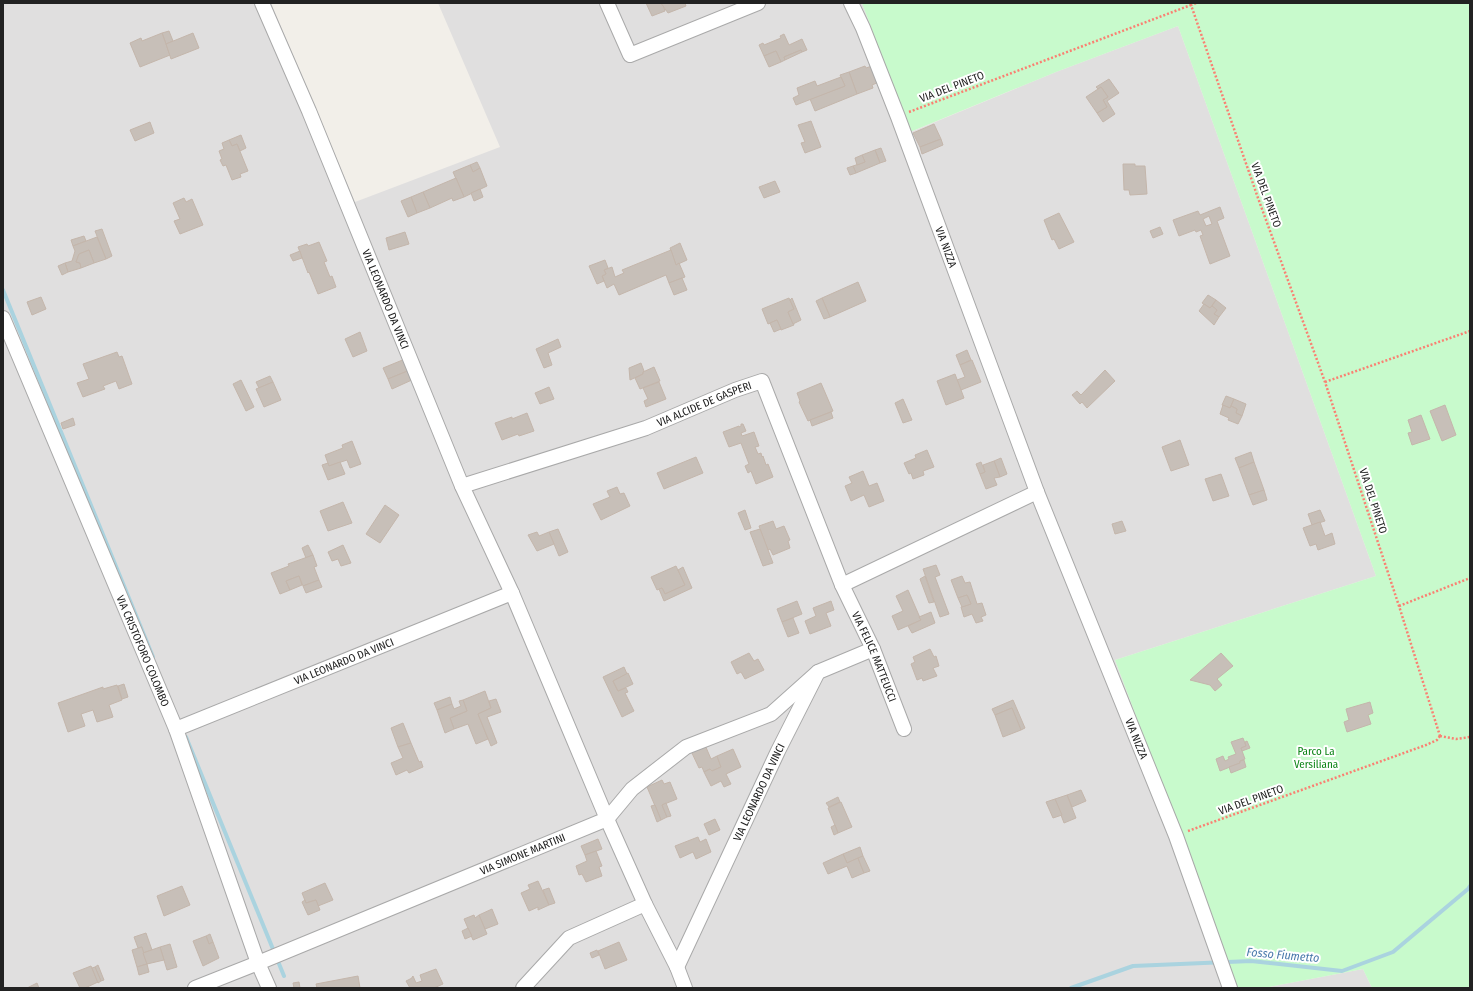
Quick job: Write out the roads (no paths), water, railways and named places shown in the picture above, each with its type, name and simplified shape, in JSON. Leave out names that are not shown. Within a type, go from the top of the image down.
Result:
[{"type":"street","name":"VIA LEONARDO DA VINCI","points":[[262,3],[309,111],[462,486],[512,593],[645,904],[677,967],[685,988]]},
{"type":"street","points":[[607,3],[630,55],[758,3]]},
{"type":"street","name":"VIA NIZZA","points":[[851,3],[863,28],[898,117],[1038,492],[1176,836],[1228,983]]},
{"type":"street","name":"VIA CRISTOFORO COLOMBO","points":[[3,318],[9,346],[180,728],[268,959],[269,988]]},
{"type":"street","name":"VIA ALCIDE DE GASPERI","points":[[462,486],[646,428],[735,390],[762,381],[842,585]]},
{"type":"street","points":[[842,585],[1038,492]]},
{"type":"street","name":"VIA FELICE MATTEUCCI","points":[[842,585],[873,649],[904,729]]},
{"type":"street","name":"VIA LEONARDO DA VINCI","points":[[180,728],[512,593]]},
{"type":"street","points":[[818,672],[873,649]]},
{"type":"street","name":"VIA LEONARDO DA VINCI","points":[[677,967],[778,751],[818,672]]},
{"type":"street","name":"VIA SIMONE MARTINI","points":[[195,988],[607,818],[632,789],[686,747],[771,714],[818,672]]},
{"type":"street","points":[[523,988],[569,938],[645,904]]},
{"type":"waterway","points":[[3,290],[153,657]]},
{"type":"waterway","points":[[186,737],[284,976]]},
{"type":"waterway","name":"Fosso Fiumetto","points":[[1071,988],[1133,966],[1251,961],[1342,971],[1393,952],[1470,886]]},
{"type":"park label","name":"Parco La Versiliana","points":[[1316,757]]}]
